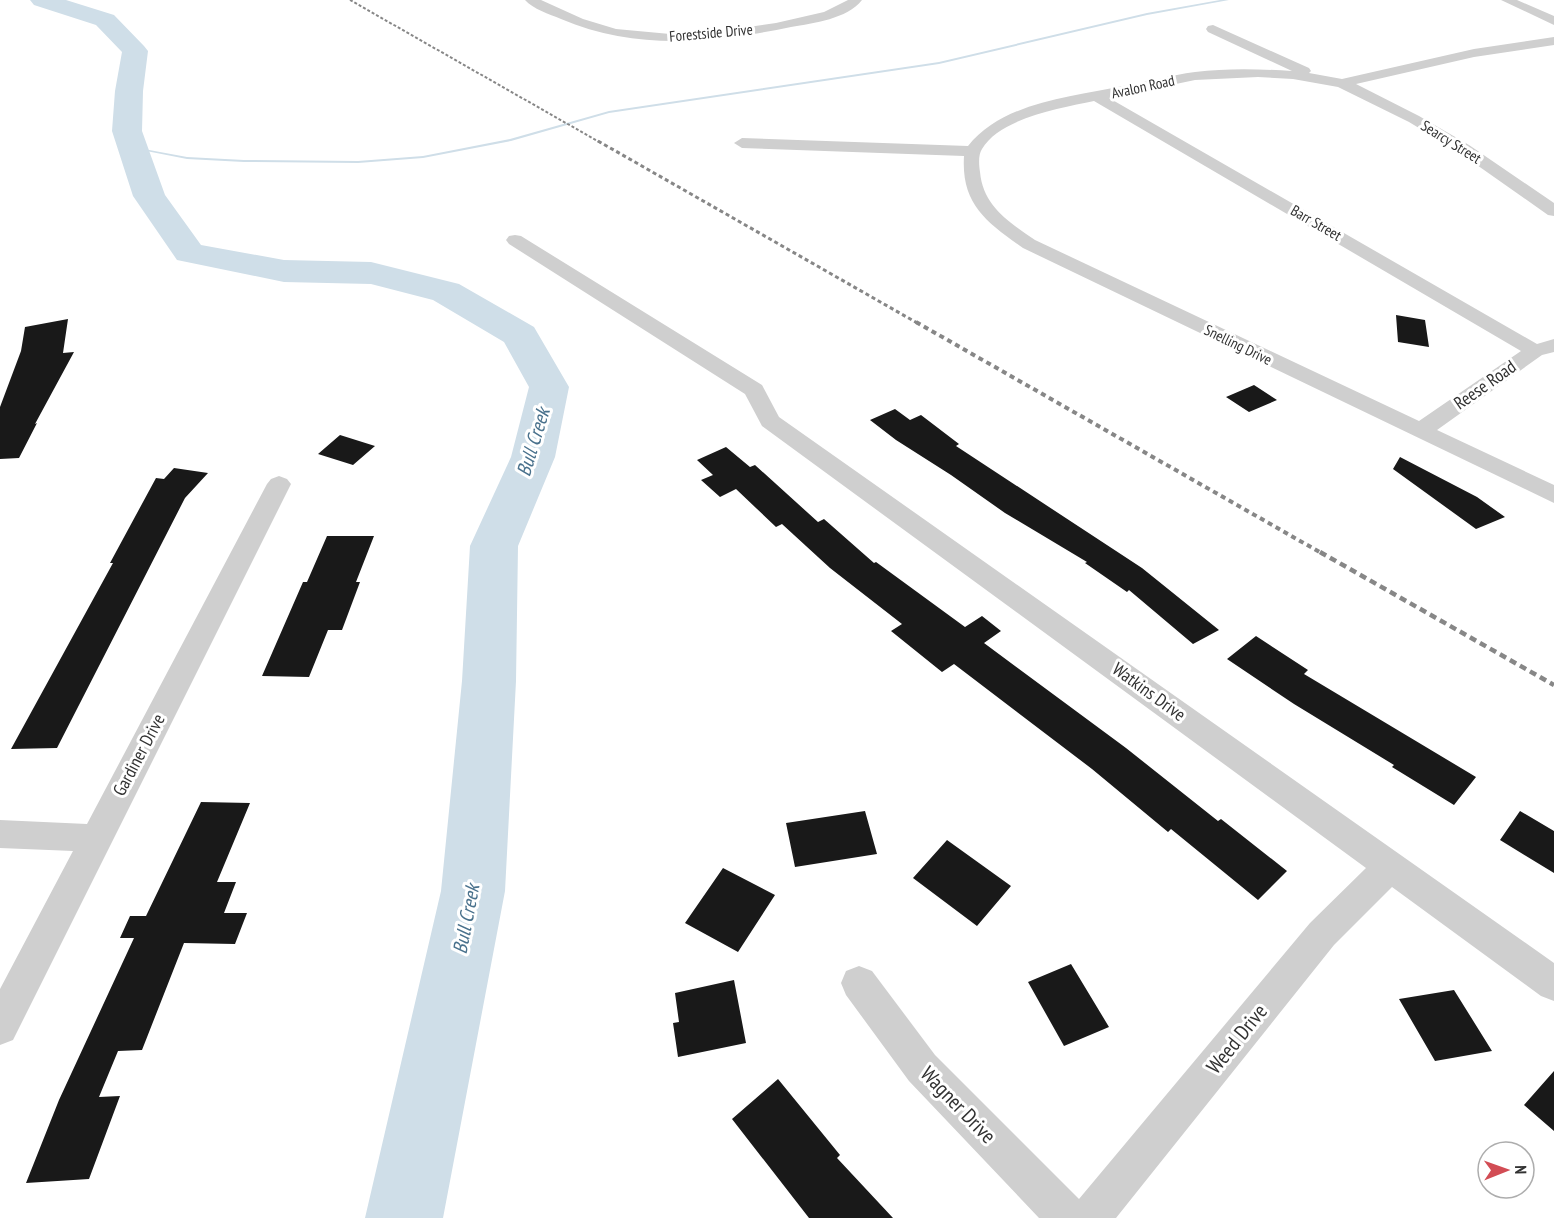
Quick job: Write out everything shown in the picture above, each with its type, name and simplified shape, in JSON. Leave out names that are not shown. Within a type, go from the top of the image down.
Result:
[{"type":"street","name":"Forestside Drive","points":[[531,0],[564,16],[611,32],[632,36],[684,38],[808,21],[845,9],[854,4],[856,0]]},
{"type":"street","points":[[1507,0],[1554,21]]},
{"type":"street","points":[[1213,29],[1318,79]]},
{"type":"street","name":"Avalon Road","points":[[972,152],[983,137],[1013,119],[1049,106],[1196,76],[1258,73],[1342,83],[1474,53],[1554,41]]},
{"type":"street","name":"Searcy Street","points":[[1342,83],[1414,119],[1463,148],[1554,212]]},
{"type":"street","name":"Barr Street","points":[[1097,97],[1544,348]]},
{"type":"street","points":[[742,143],[972,152]]},
{"type":"street","name":"Snelling Drive","points":[[972,152],[969,171],[972,189],[994,219],[1029,244],[1554,495]]},
{"type":"street","name":"Watkins Drive","points":[[515,240],[754,390],[770,420],[1554,984]]},
{"type":"street","name":"Reese Road","points":[[1420,430],[1544,348]]},
{"type":"street","name":"Gardiner Drive","points":[[0,1027],[95,838],[204,633],[279,484]]},
{"type":"street","points":[[0,834],[95,838]]},
{"type":"street","name":"Weed Drive","points":[[1090,1218],[1322,934],[1391,865]]},
{"type":"street","name":"Wagner Drive","points":[[859,983],[922,1068],[1068,1218]]},
{"type":"building","points":[[1396,315],[1425,320],[1429,347],[1398,342]]},
{"type":"building","points":[[68,319],[63,353],[74,352],[19,458],[0,459],[0,407],[21,351],[25,327]]},
{"type":"building","points":[[1254,385],[1277,400],[1249,412],[1226,397]]},
{"type":"building","points":[[895,409],[910,420],[921,415],[959,444],[956,446],[1142,568],[1219,630],[1193,644],[1129,590],[1127,592],[1085,563],[1087,562],[1005,513],[870,420]]},
{"type":"building","points":[[340,435],[375,446],[353,465],[318,454]]},
{"type":"building","points":[[726,447],[750,467],[755,465],[818,522],[824,519],[874,563],[876,562],[965,627],[982,616],[1001,631],[984,643],[1126,748],[1218,821],[1221,819],[1287,871],[1258,900],[1171,829],[1168,832],[1092,769],[954,664],[942,672],[891,631],[902,624],[830,568],[782,524],[776,527],[736,489],[720,497],[701,480],[713,475],[697,460]]},
{"type":"building","points":[[1400,457],[1477,497],[1505,517],[1476,529],[1393,469]]},
{"type":"building","points":[[174,468],[208,473],[185,498],[57,748],[11,749],[113,563],[110,563],[156,478],[164,479]]},
{"type":"building","points":[[327,536],[374,536],[356,582],[360,582],[342,630],[328,630],[309,677],[262,676],[303,582],[307,582]]},
{"type":"building","points":[[1256,636],[1308,670],[1304,674],[1476,777],[1454,805],[1227,659]]},
{"type":"building","points":[[201,802],[250,803],[217,882],[236,882],[224,913],[247,913],[235,944],[184,943],[142,1050],[118,1051],[99,1097],[120,1096],[89,1179],[26,1183],[59,1100],[134,938],[120,938],[130,916],[146,916]]},
{"type":"building","points":[[865,811],[877,854],[795,867],[786,823]]},
{"type":"building","points":[[1520,811],[1554,831],[1554,873],[1500,840]]},
{"type":"building","points":[[947,840],[1011,886],[977,926],[913,878]]},
{"type":"building","points":[[723,868],[775,895],[738,952],[685,923]]},
{"type":"building","points":[[1071,964],[1109,1027],[1064,1046],[1028,982]]},
{"type":"building","points":[[734,980],[746,1043],[678,1057],[673,1023],[679,1022],[675,993]]},
{"type":"building","points":[[1454,990],[1492,1051],[1435,1061],[1399,999]]},
{"type":"building","points":[[1554,1071],[1554,1131],[1524,1105]]},
{"type":"building","points":[[778,1079],[840,1155],[837,1158],[893,1218],[809,1218],[732,1119]]},
{"type":"waterway","name":"Bull Creek","points":[[42,0],[105,20],[135,51],[129,91],[127,131],[149,196],[189,253],[284,271],[371,273],[446,292],[520,335],[549,387],[533,457],[494,546],[489,681],[473,891],[404,1218]]},
{"type":"waterway","points":[[133,148],[187,158],[244,161],[358,162],[423,157],[511,140],[609,112],[939,63],[1147,14],[1227,0]]},
{"type":"railway","points":[[350,0],[601,143]]},
{"type":"railway","points":[[598,141],[919,324]]},
{"type":"railway","points":[[916,322],[1323,554]]},
{"type":"railway","points":[[1320,552],[1554,685]]}]
